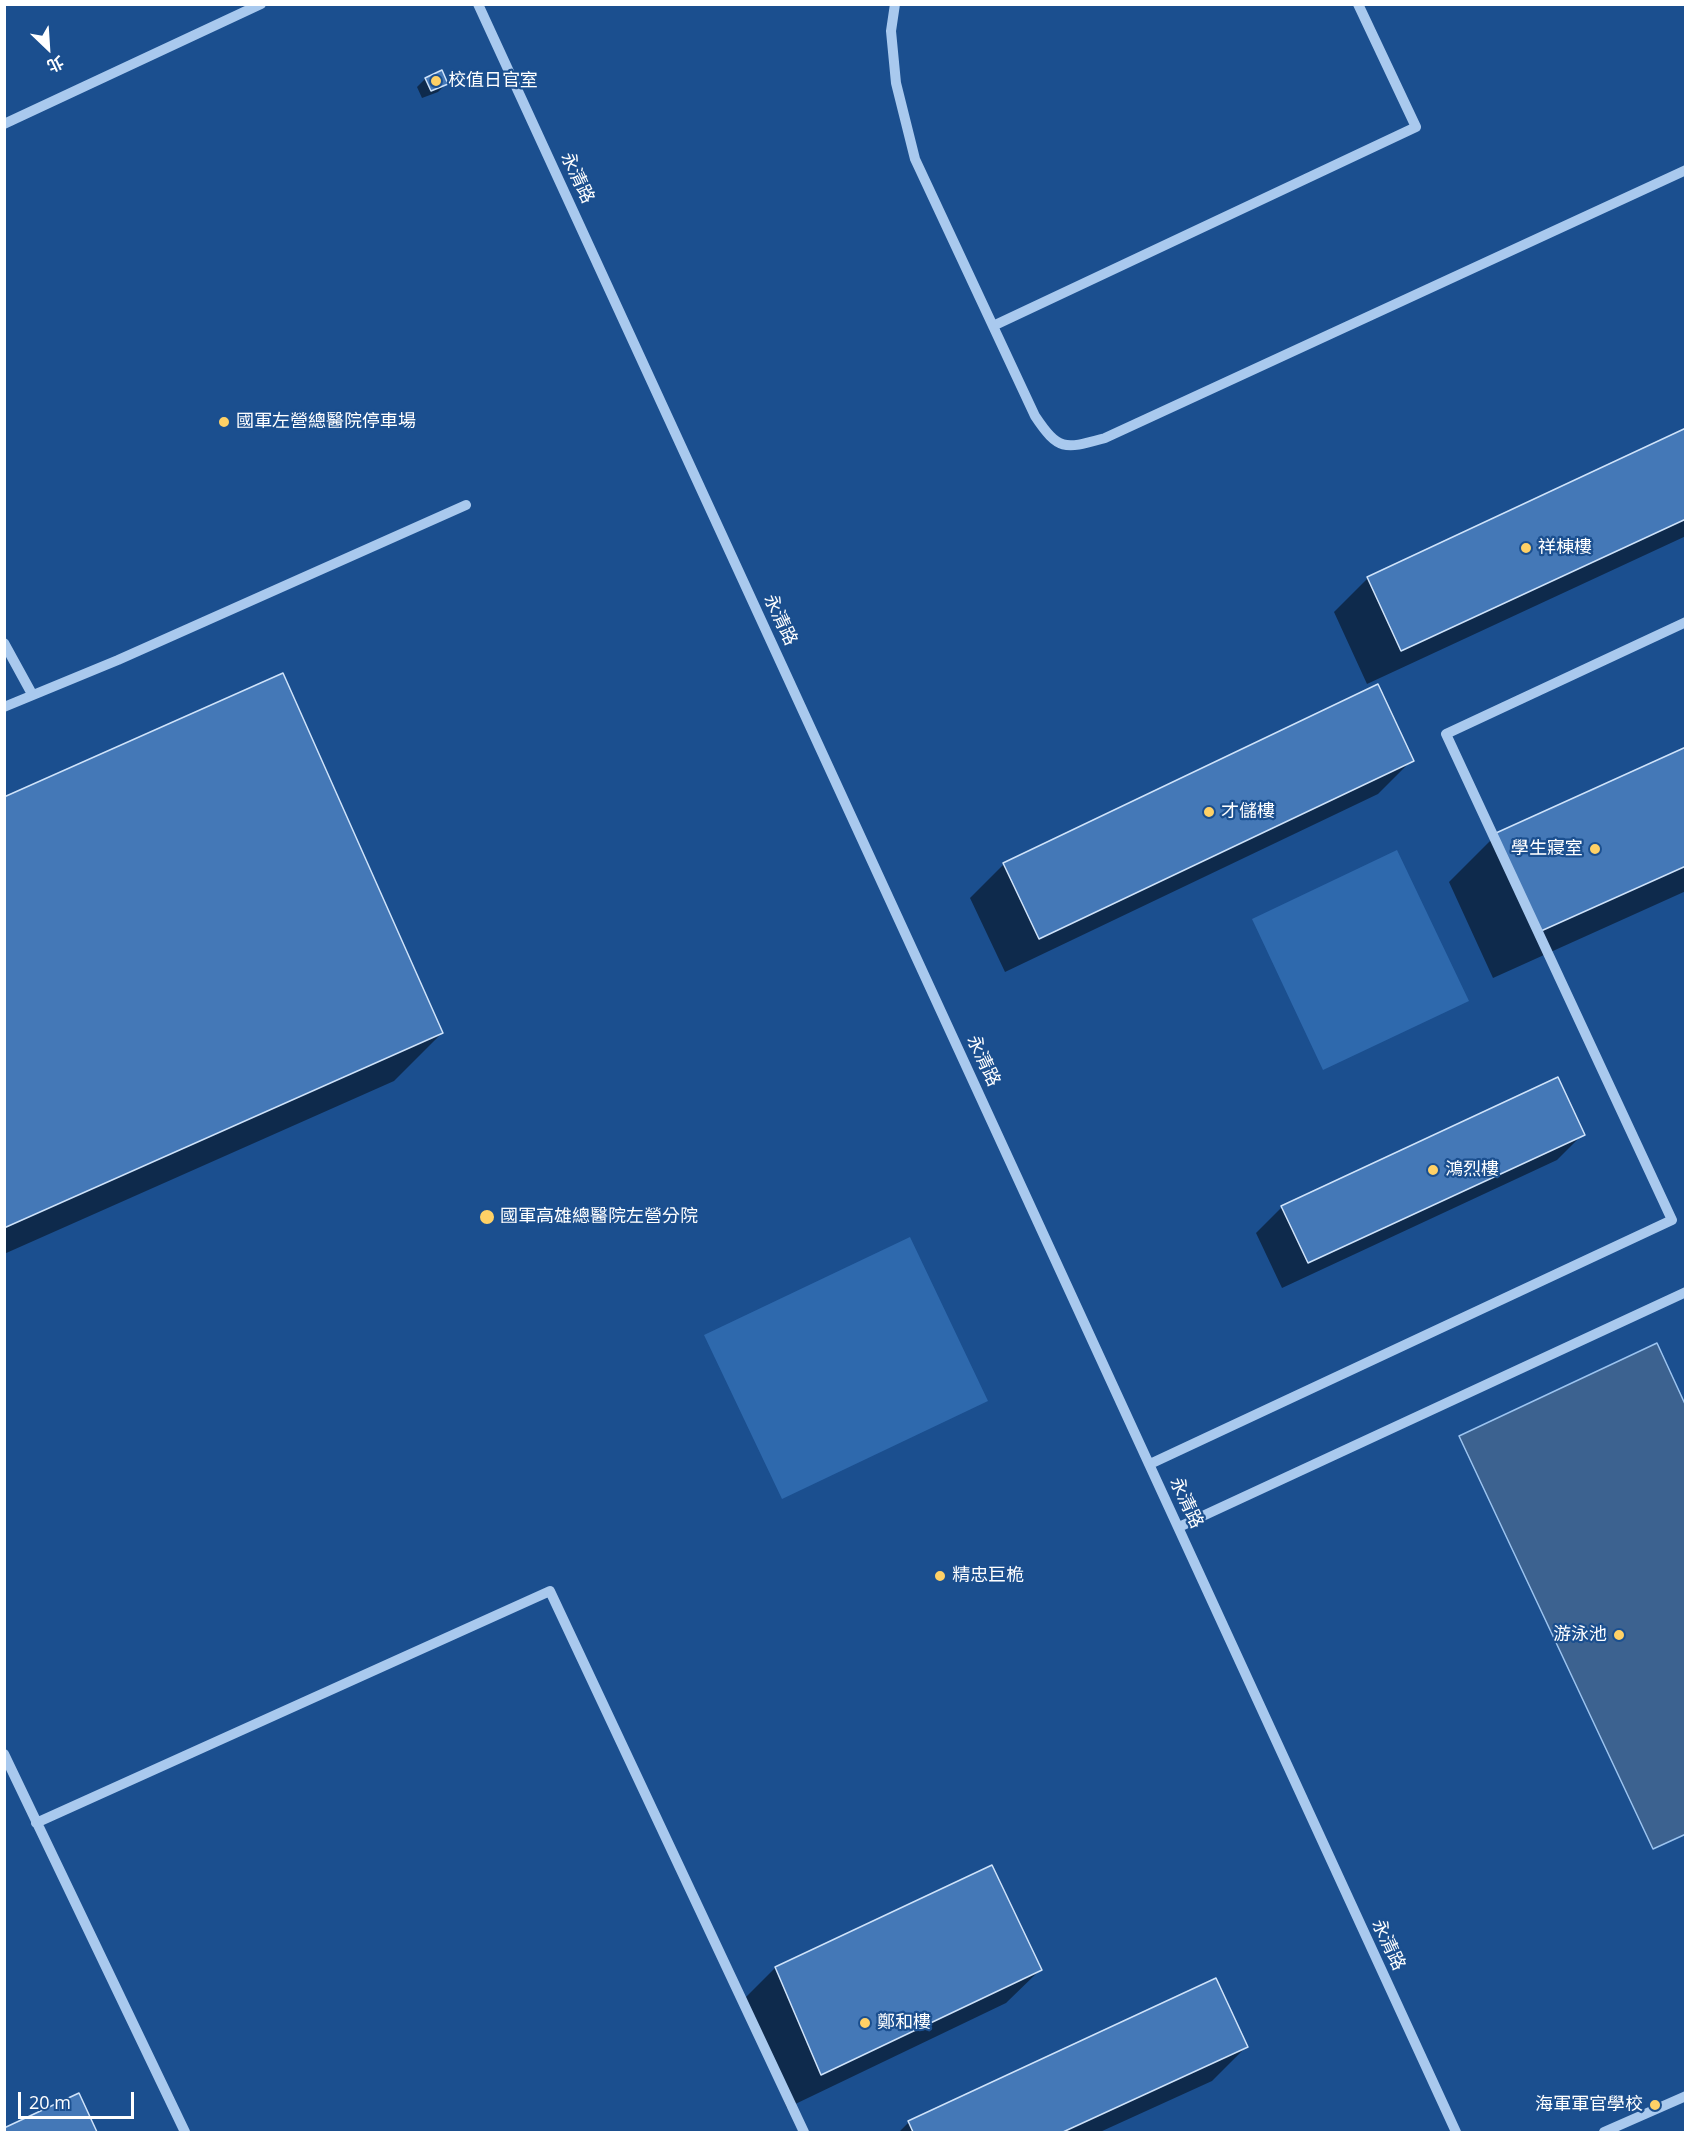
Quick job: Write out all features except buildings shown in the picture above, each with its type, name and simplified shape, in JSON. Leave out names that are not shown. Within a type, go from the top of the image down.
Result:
[{"type":"street","points":[[4,124],[261,4]]},
{"type":"street","name":"永清路","points":[[478,4],[1456,2133]]},
{"type":"street","points":[[895,4],[891,31],[896,83],[915,159],[1035,416],[1050,438],[1062,445],[1075,446],[1105,438],[1686,171]]},
{"type":"street","points":[[993,326],[1416,127],[1358,4]]},
{"type":"street","points":[[4,707],[118,660],[466,505]]},
{"type":"street","points":[[1150,1464],[1672,1220],[1446,734],[1686,622]]},
{"type":"street","points":[[4,643],[32,694]]},
{"type":"street","points":[[1179,1527],[1686,1292]]},
{"type":"street","points":[[36,1823],[550,1591],[804,2133]]},
{"type":"street","points":[[4,1754],[185,2133]]},
{"type":"street","points":[[1604,2133],[1686,2096]]},
{"type":"shaded area","points":[[1397,850],[1469,1001],[1323,1070],[1252,919]]},
{"type":"shaded area","points":[[910,1237],[988,1401],[782,1499],[704,1335]]},
{"type":"shaded area","name":"游泳池","points":[[1657,1343],[1685,1404],[1686,1834],[1653,1849],[1459,1436]]},
{"type":"place","name":"校值日官室","points":[[436,81]]},
{"type":"place","name":"國軍左營總醫院停車場","points":[[224,422]]},
{"type":"place","name":"祥棟樓","points":[[1526,548]]},
{"type":"place","name":"才儲樓","points":[[1209,812]]},
{"type":"place","name":"學生寢室","points":[[1595,849]]},
{"type":"place","name":"鴻烈樓","points":[[1433,1170]]},
{"type":"place","name":"國軍高雄總醫院左營分院","points":[[487,1217]]},
{"type":"place","name":"精忠巨桅","points":[[940,1576]]},
{"type":"place","name":"游泳池","points":[[1619,1635]]},
{"type":"place","name":"鄭和樓","points":[[865,2023]]},
{"type":"place","name":"海軍軍官學校","points":[[1655,2105]]}]
